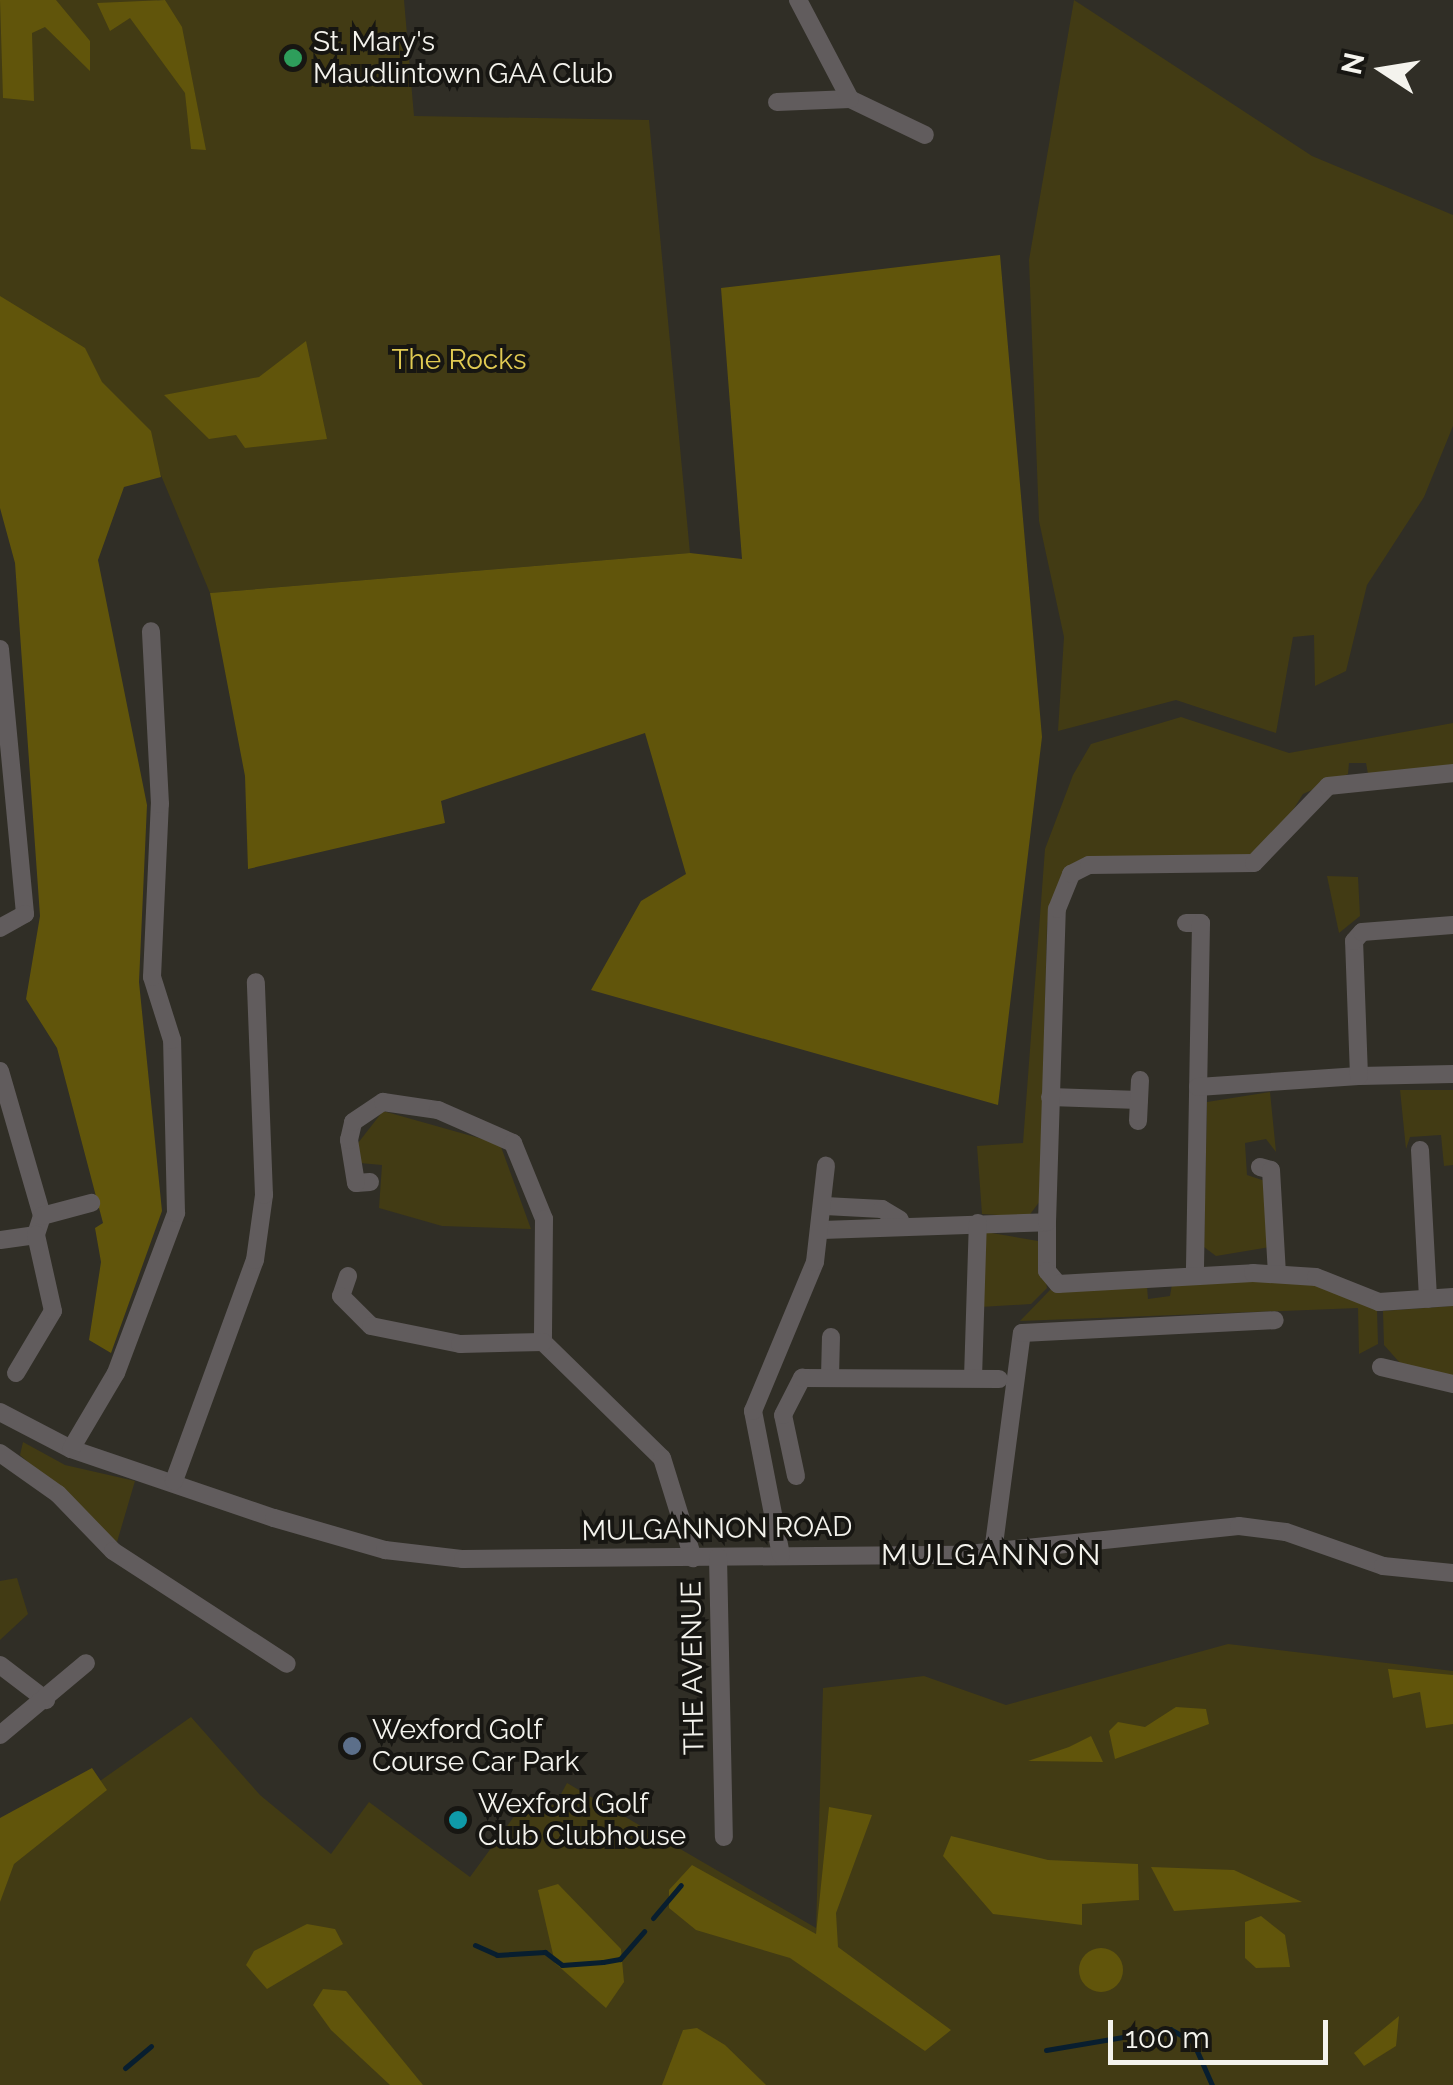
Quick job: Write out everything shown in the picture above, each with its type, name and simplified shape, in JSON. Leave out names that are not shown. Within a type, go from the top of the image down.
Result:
[{"type":"street","points":[[798,0],[850,99]]},
{"type":"street","points":[[778,102],[850,99],[926,136]]},
{"type":"street","points":[[71,1449],[137,1325],[176,1213],[172,1040],[152,977],[160,804],[151,631]]},
{"type":"street","points":[[0,649],[4,794],[25,914],[0,928]]},
{"type":"street","points":[[1453,773],[1328,786],[1254,863],[1089,865],[1072,874],[1057,909],[1047,1222],[1048,1271],[1058,1284],[1277,1274],[1316,1277],[1378,1302],[1453,1296]]},
{"type":"street","points":[[1186,923],[1201,923],[1195,1276]]},
{"type":"street","points":[[1360,1076],[1354,940],[1362,932],[1453,925]]},
{"type":"street","points":[[174,1480],[255,1260],[264,1195],[256,982]]},
{"type":"street","points":[[0,1072],[42,1216],[36,1235],[53,1310],[16,1372]]},
{"type":"street","points":[[1198,1087],[1314,1076],[1453,1074]]},
{"type":"street","points":[[1138,1121],[1140,1080]]},
{"type":"street","points":[[1050,1097],[1139,1100]]},
{"type":"street","points":[[370,1182],[356,1183],[349,1140],[361,1114],[383,1102],[438,1110],[514,1143],[544,1218],[542,1342]]},
{"type":"street","points":[[1426,1156],[1428,1298]]},
{"type":"street","points":[[782,1555],[757,1454],[755,1401],[822,1230],[826,1166]]},
{"type":"street","points":[[1260,1167],[1271,1170],[1277,1274]]},
{"type":"street","points":[[42,1216],[91,1202]]},
{"type":"street","points":[[826,1206],[882,1209],[900,1220]]},
{"type":"street","points":[[822,1230],[878,1231],[900,1220],[1047,1222]]},
{"type":"street","points":[[973,1378],[978,1223]]},
{"type":"street","points":[[0,1240],[36,1235]]},
{"type":"street","points":[[348,1276],[341,1296],[371,1326],[460,1344],[542,1342],[662,1458],[693,1558]]},
{"type":"street","points":[[993,1552],[1022,1333],[1275,1320]]},
{"type":"street","points":[[830,1376],[831,1337]]},
{"type":"street","points":[[1381,1367],[1453,1384]]},
{"type":"street","points":[[796,1476],[785,1401],[802,1378],[998,1378]]},
{"type":"street","points":[[7,1417],[0,1452],[58,1494],[113,1552],[288,1664]]},
{"type":"street","name":"MULGANNON ROAD","points":[[7,1417],[71,1449],[386,1550],[542,1561],[993,1552],[1254,1526],[1382,1566],[1453,1573]]},
{"type":"street","name":"THE AVENUE","points":[[718,1557],[724,1837]]},
{"type":"street","points":[[0,1735],[46,1700],[86,1662]]},
{"type":"street","points":[[0,1665],[46,1700]]},
{"type":"green space","name":"The Rocks","points":[[0,0],[157,0],[183,82],[165,0],[404,0],[414,116],[649,120],[690,553],[210,593],[158,468],[0,305]]},
{"type":"green space","points":[[1074,0],[1312,156],[1453,215],[1453,426],[1424,497],[1367,585],[1346,671],[1315,686],[1314,635],[1293,637],[1276,733],[1176,700],[1058,731],[1064,637],[1039,521],[1029,260]]},
{"type":"green space","points":[[1181,717],[1289,753],[1453,723],[1453,766],[1368,774],[1366,763],[1349,763],[1348,774],[1303,794],[1278,834],[1247,857],[1128,860],[1058,884],[1047,925],[1040,1201],[1028,1217],[982,1214],[977,1146],[1023,1143],[1045,849],[1073,775],[1091,744]]},
{"type":"green space","points":[[1327,876],[1358,877],[1360,916],[1339,933]]},
{"type":"green space","points":[[1400,1090],[1453,1090],[1453,1165],[1444,1166],[1441,1135],[1410,1137],[1406,1149]]},
{"type":"green space","points":[[1270,1092],[1276,1152],[1266,1139],[1245,1143],[1247,1175],[1265,1181],[1270,1247],[1216,1256],[1204,1247],[1207,1102]]},
{"type":"green space","points":[[383,1111],[500,1144],[531,1229],[442,1226],[379,1208],[382,1165],[360,1163],[358,1143]]},
{"type":"green space","points":[[986,1232],[1038,1241],[1047,1288],[1031,1304],[980,1307]]},
{"type":"green space","points":[[1257,1280],[1313,1284],[1377,1309],[1378,1344],[1359,1354],[1358,1308],[1020,1321],[1051,1289],[1147,1286],[1148,1299],[1170,1296],[1172,1284]]},
{"type":"green space","points":[[1453,1306],[1453,1377],[1400,1363],[1384,1345],[1383,1311]]},
{"type":"green space","points":[[23,1442],[65,1465],[135,1481],[117,1542],[20,1455]]},
{"type":"green space","points":[[17,1578],[28,1614],[0,1640],[0,1581]]},
{"type":"green space","points":[[1228,1644],[1453,1671],[1453,2085],[0,2085],[0,1838],[53,1814],[191,1717],[260,1795],[331,1854],[369,1802],[470,1877],[523,1804],[555,1805],[567,1783],[816,1928],[823,1688],[924,1676],[1006,1705]]},
{"type":"shaded area","points":[[0,0],[56,0],[90,41],[90,71],[45,27],[32,33],[34,101],[3,98]]},
{"type":"shaded area","points":[[165,0],[182,27],[206,150],[191,149],[185,93],[130,18],[110,31],[97,3]]},
{"type":"shaded area","points":[[1000,255],[1042,737],[998,1105],[591,990],[641,901],[686,874],[645,733],[441,801],[445,823],[248,869],[245,776],[210,593],[690,553],[742,559],[721,288]]},
{"type":"shaded area","points":[[0,296],[85,348],[102,382],[151,431],[161,477],[124,487],[98,560],[147,805],[139,982],[162,1211],[111,1353],[89,1340],[101,1262],[95,1228],[103,1223],[57,1048],[26,999],[40,916],[15,563],[0,508]]},
{"type":"shaded area","points":[[306,341],[327,439],[245,448],[236,435],[209,439],[164,395],[259,377]]},
{"type":"shaded area","points":[[1388,1669],[1453,1675],[1453,1724],[1426,1728],[1420,1692],[1393,1698]]},
{"type":"shaded area","points":[[1176,1707],[1206,1709],[1209,1724],[1115,1759],[1109,1731],[1118,1722],[1145,1727]]},
{"type":"shaded area","points":[[1091,1736],[1103,1762],[1028,1761],[1069,1747]]},
{"type":"shaded area","points":[[92,1768],[107,1790],[14,1864],[0,1902],[0,1818]]},
{"type":"shaded area","points":[[829,1807],[872,1815],[836,1913],[838,1947],[951,2030],[925,2051],[790,1958],[696,1930],[669,1908],[669,1890],[692,1865],[816,1934]]},
{"type":"shaded area","points":[[951,1836],[1048,1860],[1138,1864],[1139,1900],[1082,1904],[1082,1925],[993,1914],[943,1856]]},
{"type":"shaded area","points":[[1151,1867],[1234,1870],[1302,1902],[1174,1911]]},
{"type":"shaded area","points":[[558,1884],[621,1949],[624,1982],[606,2008],[555,1963],[538,1890]]},
{"type":"shaded area","points":[[1261,1916],[1285,1935],[1290,1967],[1256,1968],[1245,1958],[1245,1922]]},
{"type":"shaded area","points":[[307,1924],[335,1929],[343,1944],[267,1989],[246,1965],[254,1951]]},
{"type":"shaded area","points":[[1101,1948],[1116,1955],[1123,1970],[1116,1985],[1101,1992],[1086,1985],[1079,1970],[1086,1955]]},
{"type":"shaded area","points":[[323,1989],[346,1991],[423,2085],[390,2085],[331,2030],[313,2005]]},
{"type":"shaded area","points":[[1399,2016],[1396,2046],[1364,2066],[1354,2053]]},
{"type":"shaded area","points":[[697,2028],[725,2045],[766,2085],[662,2085],[683,2030]]},
{"type":"waterway","points":[[653,1918],[681,1885]]},
{"type":"waterway","points":[[475,1945],[497,1955],[545,1952],[562,1965],[603,1962],[620,1959],[644,1931]]},
{"type":"waterway","points":[[1046,2050],[1170,2029],[1193,2042],[1212,2085]]},
{"type":"waterway","points":[[125,2068],[151,2046]]},
{"type":"place","name":"St. Mary's Maudlintown GAA Club","points":[[293,58]]},
{"type":"place","name":"Wexford Golf Course Car Park","points":[[352,1746]]},
{"type":"place","name":"Wexford Golf Club Clubhouse","points":[[458,1820]]},
{"type":"district","name":"MULGANNON","points":[[992,1555]]}]
